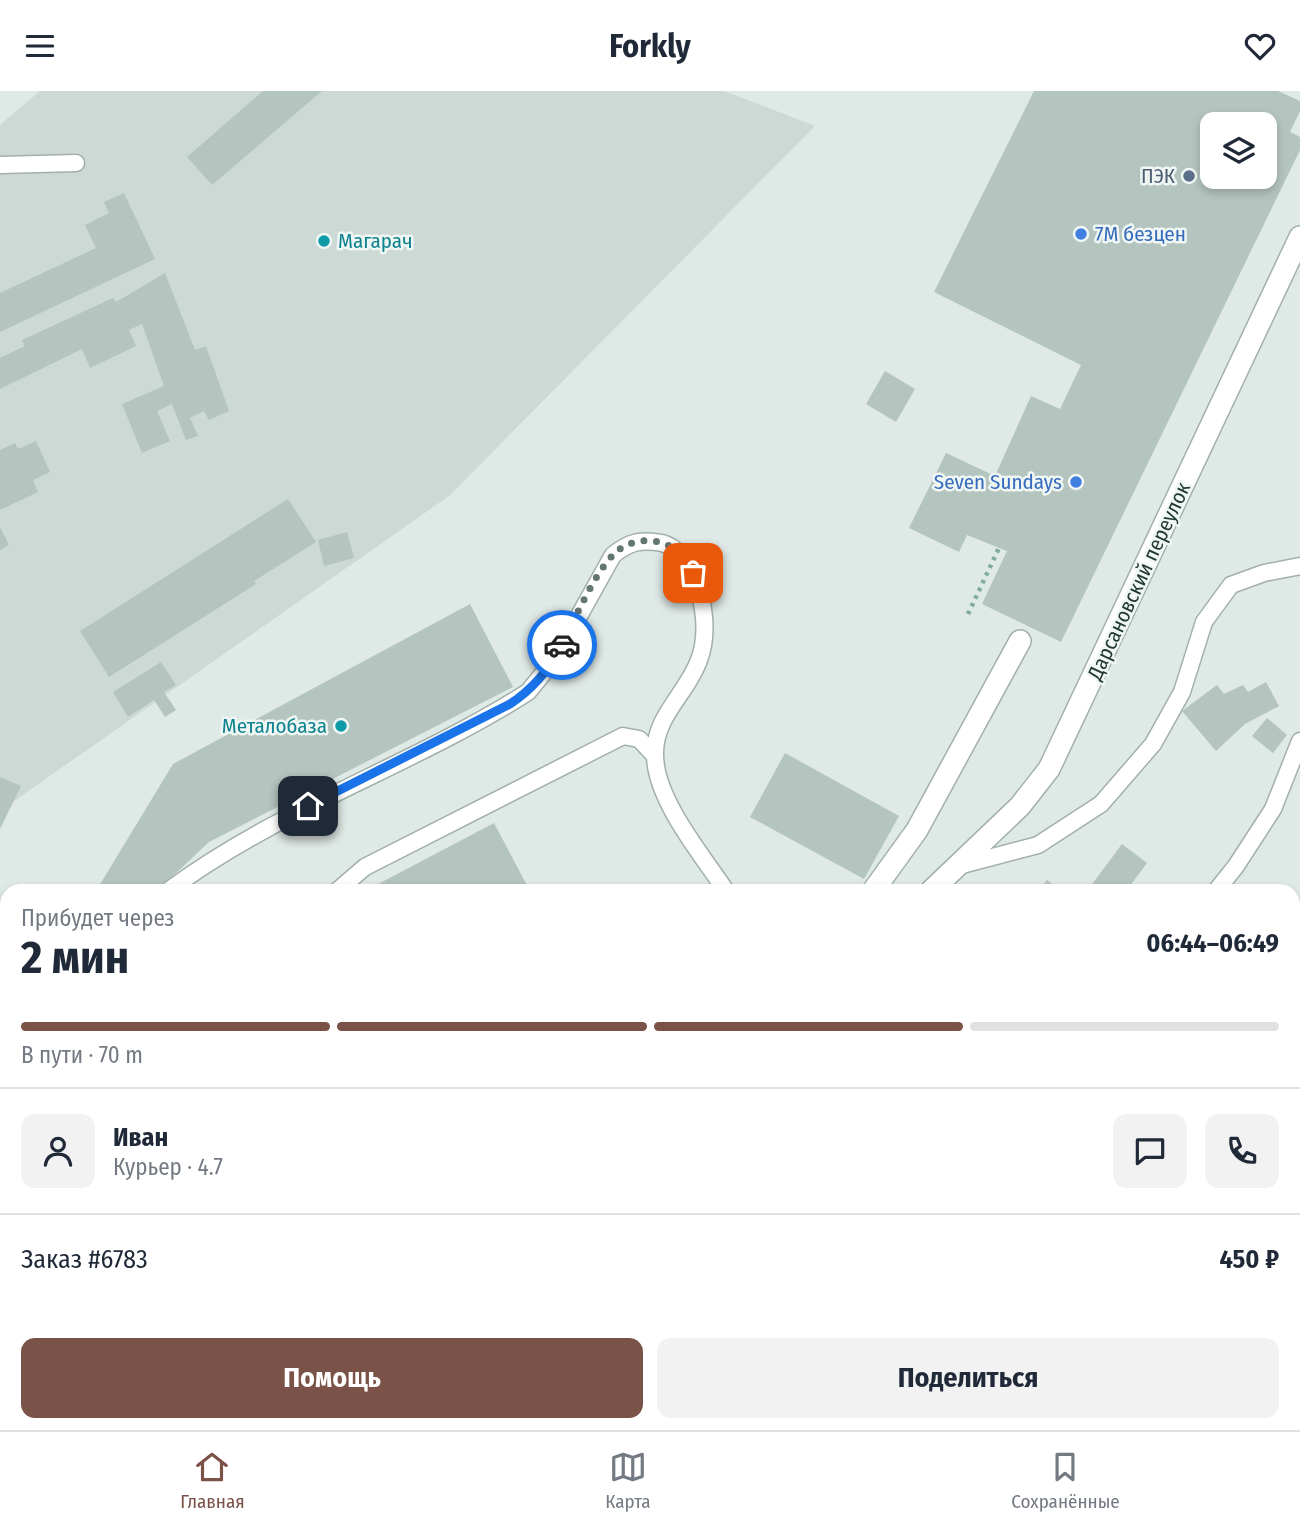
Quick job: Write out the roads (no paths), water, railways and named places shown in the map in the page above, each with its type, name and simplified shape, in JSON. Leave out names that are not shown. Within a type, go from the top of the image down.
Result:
[{"type":"street","name":"Дарсановский переулок","points":[[938,884],[1020,806],[1049,769],[1300,237]]},
{"type":"street","points":[[878,884],[917,829],[1020,641]]},
{"type":"lane","points":[[0,165],[76,163]]},
{"type":"lane","points":[[177,884],[205,863],[260,831],[528,692],[555,659],[613,555],[627,544],[646,540],[668,545],[681,554],[693,573],[701,597],[705,626],[700,659],[658,727],[655,756],[660,785],[721,884]]},
{"type":"lane","points":[[956,867],[1038,845],[1101,804],[1153,744],[1182,692],[1204,622],[1231,585],[1264,573],[1300,566]]},
{"type":"lane","points":[[345,884],[365,867],[623,736],[639,739],[655,756]]},
{"type":"lane","points":[[1222,884],[1273,809],[1300,741]]},
{"type":"place","name":"ПЭК","points":[[1189,176]]},
{"type":"place","name":"7М безцен","points":[[1081,234]]},
{"type":"place","name":"Магарач","points":[[324,241]]},
{"type":"place","name":"Seven Sundays","points":[[1076,482]]},
{"type":"place","name":"Металобаза","points":[[341,726]]}]
